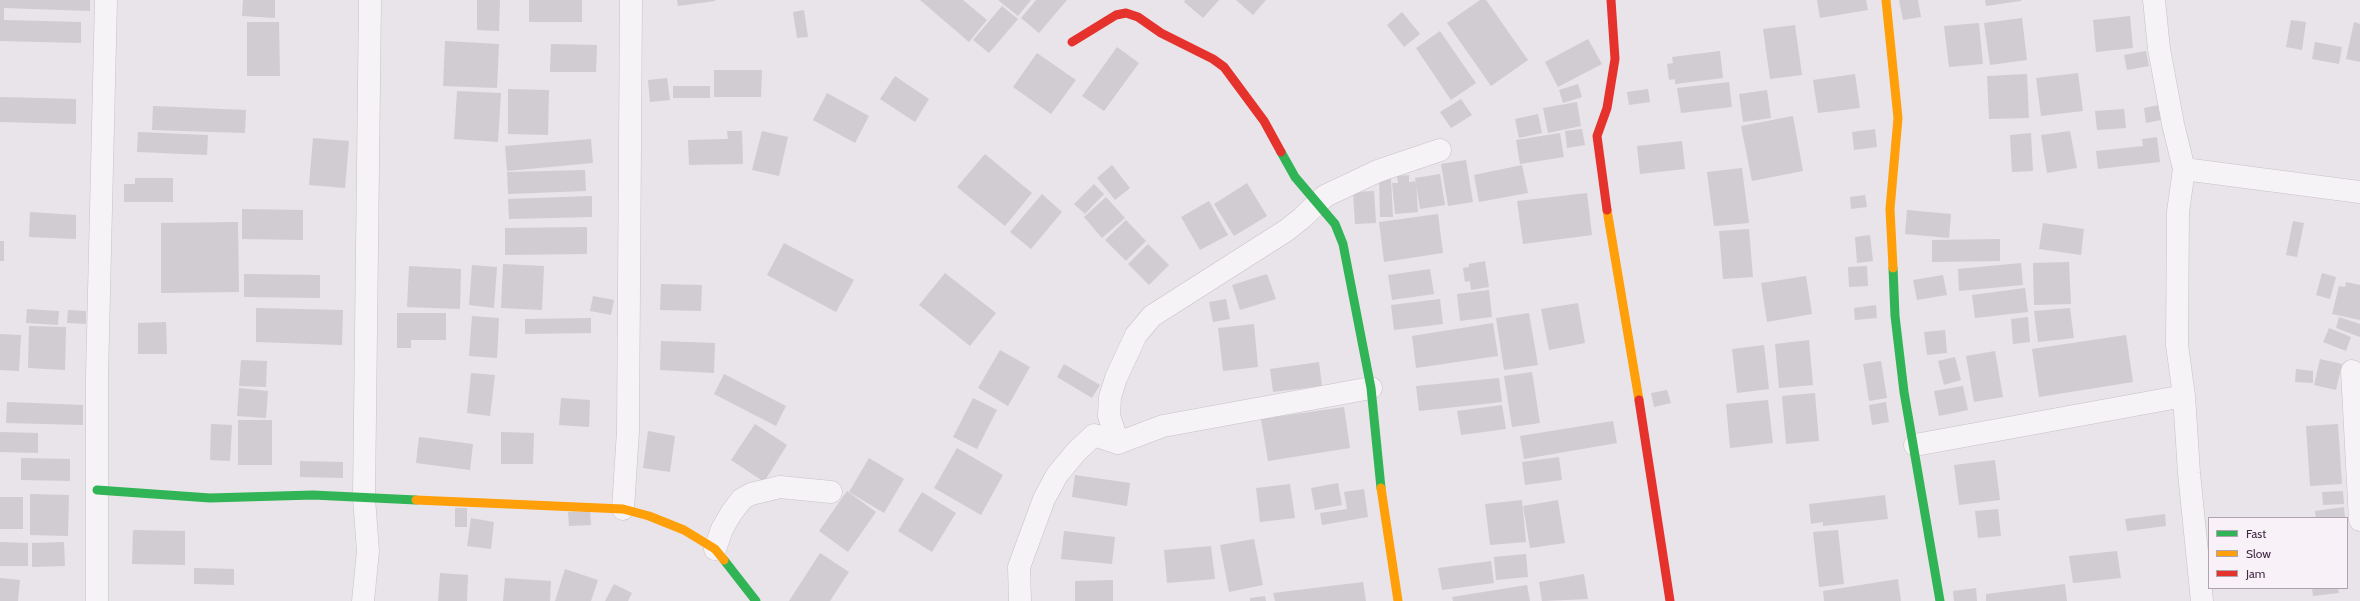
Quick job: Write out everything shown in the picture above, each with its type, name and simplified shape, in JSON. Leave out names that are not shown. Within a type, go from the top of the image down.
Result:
[{"type":"street","points":[[97,601],[97,376],[106,0]]},
{"type":"street","points":[[363,601],[368,551],[364,498],[370,0]]},
{"type":"street","points":[[623,508],[628,431],[632,0]]},
{"type":"street","points":[[1611,0],[1615,58],[1607,108],[1597,136],[1600,166],[1649,457],[1670,601]]},
{"type":"street","points":[[1886,0],[1898,118],[1890,209],[1895,316],[1904,392],[1915,444],[1940,601]]},
{"type":"street","points":[[2154,0],[2160,56],[2173,124],[2184,169],[2178,212],[2176,345],[2184,396],[2189,473],[2202,601]]},
{"type":"street","points":[[1072,42],[1116,15],[1126,13],[1138,17],[1161,33],[1214,59],[1224,68],[1246,95],[1295,177],[1335,224],[1343,244],[1371,388],[1383,506],[1398,601]]},
{"type":"street","points":[[1118,444],[1109,416],[1110,397],[1126,356],[1142,326],[1152,316],[1286,230],[1302,218],[1316,202],[1338,189],[1378,171],[1440,150]]},
{"type":"street","points":[[2184,169],[2360,192]]},
{"type":"street","points":[[2352,371],[2360,520]]},
{"type":"street","points":[[1020,601],[1019,567],[1038,513],[1057,475],[1076,452],[1094,435],[1118,444],[1163,426],[1371,388]]},
{"type":"street","points":[[1915,444],[2184,396]]},
{"type":"street","points":[[715,549],[722,529],[732,512],[742,499],[751,494],[780,487],[831,492]]},
{"type":"street","points":[[97,490],[210,498],[286,495],[623,508],[649,516],[684,530],[715,549],[756,601]]},
{"type":"building","points":[[0,0],[90,0],[90,11],[4,8],[4,20],[81,22],[81,43],[0,41]]},
{"type":"building","points":[[243,0],[275,0],[275,18],[242,16]]},
{"type":"building","points":[[477,0],[500,0],[499,31],[477,30]]},
{"type":"building","points":[[529,0],[582,0],[582,22],[529,22]]},
{"type":"building","points":[[677,0],[715,0],[715,1],[678,6]]},
{"type":"building","points":[[920,0],[963,0],[987,20],[969,42]]},
{"type":"building","points":[[998,0],[1031,0],[1018,16]]},
{"type":"building","points":[[1036,0],[1067,0],[1039,33],[1021,18]]},
{"type":"building","points":[[1185,0],[1219,0],[1203,18],[1184,2]]},
{"type":"building","points":[[1236,0],[1266,0],[1253,15]]},
{"type":"building","points":[[1480,0],[1486,0],[1528,60],[1491,86],[1447,23]]},
{"type":"building","points":[[1817,0],[1866,0],[1868,10],[1820,18]]},
{"type":"building","points":[[1899,0],[1918,0],[1921,17],[1903,20]]},
{"type":"building","points":[[1985,0],[2021,0],[2021,1],[1986,6]]},
{"type":"building","points":[[1002,6],[1018,19],[989,53],[973,40]]},
{"type":"building","points":[[804,10],[808,37],[797,38],[793,12]]},
{"type":"building","points":[[1402,12],[1420,34],[1404,47],[1387,25]]},
{"type":"building","points":[[2130,16],[2133,48],[2096,52],[2093,20]]},
{"type":"building","points":[[2022,18],[2027,60],[1990,65],[1984,23]]},
{"type":"building","points":[[2291,20],[2306,22],[2302,50],[2286,47]]},
{"type":"building","points":[[247,22],[279,22],[280,76],[247,76]]},
{"type":"building","points":[[2354,22],[2360,24],[2360,62],[2346,59]]},
{"type":"building","points":[[1979,23],[1983,64],[1949,67],[1944,26]]},
{"type":"building","points":[[1795,25],[1802,75],[1770,79],[1763,29]]},
{"type":"building","points":[[1440,31],[1476,83],[1451,100],[1416,48]]},
{"type":"building","points":[[1588,39],[1602,64],[1558,87],[1545,62]]},
{"type":"building","points":[[445,41],[499,44],[497,88],[443,86]]},
{"type":"building","points":[[2315,42],[2342,47],[2339,64],[2312,59]]},
{"type":"building","points":[[551,44],[597,45],[596,72],[550,72]]},
{"type":"building","points":[[1117,47],[1139,63],[1104,111],[1082,96]]},
{"type":"building","points":[[1720,51],[1723,78],[1675,84],[1675,79],[1669,80],[1667,64],[1673,63],[1672,57]]},
{"type":"building","points":[[2146,51],[2149,66],[2127,70],[2124,55]]},
{"type":"building","points":[[1037,53],[1076,80],[1051,114],[1013,87]]},
{"type":"building","points":[[714,70],[762,70],[761,97],[714,97]]},
{"type":"building","points":[[2078,73],[2083,111],[2041,116],[2036,78]]},
{"type":"building","points":[[1855,74],[1860,108],[1818,113],[1813,80]]},
{"type":"building","points":[[2027,74],[2029,118],[1989,119],[1987,76]]},
{"type":"building","points":[[895,76],[929,99],[915,122],[880,99]]},
{"type":"building","points":[[667,78],[670,100],[650,102],[648,80]]},
{"type":"building","points":[[1729,82],[1732,107],[1681,113],[1677,88]]},
{"type":"building","points":[[1578,84],[1582,97],[1563,103],[1559,90]]},
{"type":"building","points":[[673,86],[710,86],[710,98],[673,98]]},
{"type":"building","points":[[508,89],[549,90],[548,135],[508,134]]},
{"type":"building","points":[[1648,89],[1650,102],[1629,105],[1627,92]]},
{"type":"building","points":[[1767,90],[1771,118],[1743,122],[1739,94]]},
{"type":"building","points":[[457,91],[501,93],[498,142],[454,139]]},
{"type":"building","points":[[827,93],[869,116],[855,143],[813,120]]},
{"type":"building","points":[[0,97],[76,99],[76,124],[0,122]]},
{"type":"building","points":[[1461,99],[1472,115],[1451,128],[1440,112]]},
{"type":"building","points":[[1577,102],[1581,126],[1548,133],[1543,108]]},
{"type":"building","points":[[2159,105],[2161,120],[2146,123],[2144,108]]},
{"type":"building","points":[[153,106],[246,110],[245,133],[152,130]]},
{"type":"building","points":[[2124,109],[2126,128],[2097,130],[2095,111]]},
{"type":"building","points":[[1538,114],[1542,133],[1519,138],[1515,119]]},
{"type":"building","points":[[1793,116],[1803,171],[1752,181],[1741,126]]},
{"type":"building","points":[[1582,129],[1585,145],[1567,148],[1565,131]]},
{"type":"building","points":[[1875,129],[1877,147],[1854,150],[1852,132]]},
{"type":"building","points":[[727,131],[742,131],[743,164],[689,165],[688,140],[728,139]]},
{"type":"building","points":[[762,131],[788,137],[779,176],[752,170]]},
{"type":"building","points":[[2070,131],[2077,168],[2047,173],[2041,135]]},
{"type":"building","points":[[138,132],[208,135],[207,155],[137,152]]},
{"type":"building","points":[[1560,133],[1564,157],[1520,164],[1516,140]]},
{"type":"building","points":[[2031,133],[2033,171],[2012,172],[2010,135]]},
{"type":"building","points":[[2157,137],[2160,162],[2098,169],[2096,151],[2143,146],[2142,139]]},
{"type":"building","points":[[313,138],[349,141],[345,188],[309,185]]},
{"type":"building","points":[[591,139],[593,163],[507,171],[505,146]]},
{"type":"building","points":[[1682,141],[1685,169],[1640,174],[1637,146]]},
{"type":"building","points":[[985,154],[1032,193],[1005,226],[957,187]]},
{"type":"building","points":[[1466,160],[1473,202],[1448,206],[1441,164]]},
{"type":"building","points":[[1112,165],[1130,188],[1115,200],[1097,178]]},
{"type":"building","points":[[1522,165],[1528,193],[1479,202],[1474,175]]},
{"type":"building","points":[[1742,168],[1749,223],[1714,226],[1707,172]]},
{"type":"building","points":[[585,170],[586,191],[508,194],[507,172]]},
{"type":"building","points":[[1440,174],[1445,205],[1420,209],[1415,178]]},
{"type":"building","points":[[1409,175],[1409,182],[1416,181],[1418,212],[1395,214],[1392,183],[1398,183],[1397,176]]},
{"type":"building","points":[[135,178],[173,178],[173,202],[124,202],[124,184],[135,184]]},
{"type":"building","points":[[1379,179],[1391,179],[1393,217],[1380,217]]},
{"type":"building","points":[[1247,183],[1267,216],[1234,236],[1214,204]]},
{"type":"building","points":[[1094,184],[1104,194],[1085,214],[1074,204]]},
{"type":"building","points":[[1374,191],[1376,223],[1355,224],[1353,192]]},
{"type":"building","points":[[1587,193],[1592,235],[1523,244],[1517,201]]},
{"type":"building","points":[[1042,194],[1062,212],[1031,249],[1010,232]]},
{"type":"building","points":[[1865,195],[1867,207],[1851,209],[1850,197]]},
{"type":"building","points":[[592,196],[592,217],[509,219],[508,199]]},
{"type":"building","points":[[1106,197],[1125,218],[1102,238],[1084,217]]},
{"type":"building","points":[[1209,201],[1228,235],[1200,250],[1181,217]]},
{"type":"building","points":[[242,209],[303,210],[303,240],[242,239]]},
{"type":"building","points":[[1907,210],[1951,214],[1949,238],[1905,234]]},
{"type":"building","points":[[30,212],[76,215],[76,239],[29,237]]},
{"type":"building","points":[[1438,214],[1443,253],[1384,262],[1379,222]]},
{"type":"building","points":[[1126,220],[1146,241],[1126,261],[1105,240]]},
{"type":"building","points":[[2293,221],[2304,223],[2297,257],[2286,255]]},
{"type":"building","points":[[238,222],[239,292],[161,293],[161,223]]},
{"type":"building","points":[[2043,223],[2084,229],[2081,255],[2039,249]]},
{"type":"building","points":[[587,227],[587,254],[505,255],[505,228]]},
{"type":"building","points":[[1749,229],[1753,277],[1723,279],[1719,231]]},
{"type":"building","points":[[1870,235],[1873,261],[1857,263],[1855,237]]},
{"type":"building","points":[[2000,239],[2000,261],[1932,262],[1932,240]]},
{"type":"building","points":[[0,241],[4,241],[4,261],[0,261]]},
{"type":"building","points":[[784,243],[854,280],[836,312],[767,275]]},
{"type":"building","points":[[1148,244],[1169,265],[1149,285],[1128,264]]},
{"type":"building","points":[[1485,261],[1489,287],[1471,290],[1470,281],[1465,282],[1463,268],[1469,267],[1469,264]]},
{"type":"building","points":[[2069,262],[2071,304],[2034,305],[2033,263]]},
{"type":"building","points":[[2021,263],[2023,285],[1959,291],[1958,269]]},
{"type":"building","points":[[503,264],[544,266],[542,310],[501,308]]},
{"type":"building","points":[[472,265],[497,267],[494,308],[469,305]]},
{"type":"building","points":[[409,266],[461,269],[460,309],[407,307]]},
{"type":"building","points":[[1867,266],[1868,286],[1849,287],[1848,267]]},
{"type":"building","points":[[1430,269],[1434,294],[1392,300],[1388,275]]},
{"type":"building","points":[[945,273],[996,313],[970,346],[919,305]]},
{"type":"building","points":[[2322,273],[2336,277],[2330,299],[2316,295]]},
{"type":"building","points":[[244,274],[320,275],[320,298],[244,297]]},
{"type":"building","points":[[1267,274],[1276,299],[1240,310],[1232,285]]},
{"type":"building","points":[[1943,275],[1947,295],[1917,300],[1913,280]]},
{"type":"building","points":[[1806,276],[1812,314],[1767,322],[1761,283]]},
{"type":"building","points":[[2346,282],[2360,285],[2360,320],[2332,314],[2339,286],[2345,287]]},
{"type":"building","points":[[661,284],[702,285],[701,311],[660,310]]},
{"type":"building","points":[[2025,288],[2028,312],[1975,318],[1972,295]]},
{"type":"building","points":[[1489,290],[1492,317],[1460,321],[1457,294]]},
{"type":"building","points":[[593,296],[614,300],[611,315],[590,311]]},
{"type":"building","points":[[1226,299],[1230,319],[1213,322],[1209,302]]},
{"type":"building","points":[[1440,299],[1443,324],[1394,330],[1391,305]]},
{"type":"building","points":[[1578,303],[1585,343],[1549,350],[1541,309]]},
{"type":"building","points":[[1876,305],[1877,318],[1855,320],[1854,308]]},
{"type":"building","points":[[256,308],[343,310],[342,345],[256,342]]},
{"type":"building","points":[[2070,308],[2074,338],[2038,342],[2034,311]]},
{"type":"building","points":[[27,309],[59,311],[58,325],[26,323]]},
{"type":"building","points":[[68,310],[86,311],[86,324],[67,323]]},
{"type":"building","points":[[397,313],[446,313],[446,340],[411,340],[411,348],[397,348]]},
{"type":"building","points":[[1529,313],[1538,365],[1504,370],[1496,318]]},
{"type":"building","points":[[472,316],[499,318],[497,358],[469,356]]},
{"type":"building","points":[[2028,317],[2030,342],[2013,344],[2011,319]]},
{"type":"building","points":[[2339,317],[2360,324],[2360,337],[2336,328]]},
{"type":"building","points":[[591,318],[591,333],[525,334],[525,319]]},
{"type":"building","points":[[166,322],[167,354],[138,354],[138,323]]},
{"type":"building","points":[[1493,323],[1498,356],[1416,368],[1412,336]]},
{"type":"building","points":[[1254,324],[1258,367],[1223,371],[1218,328]]},
{"type":"building","points":[[29,326],[66,327],[65,370],[28,368]]},
{"type":"building","points":[[2329,328],[2351,337],[2346,351],[2323,342]]},
{"type":"building","points":[[1945,330],[1947,353],[1927,355],[1924,332]]},
{"type":"building","points":[[0,334],[21,335],[19,371],[0,370]]},
{"type":"building","points":[[2126,335],[2133,382],[2039,397],[2032,349]]},
{"type":"building","points":[[1809,340],[1813,385],[1779,388],[1775,344]]},
{"type":"building","points":[[661,341],[715,343],[714,373],[660,370]]},
{"type":"building","points":[[1764,345],[1769,389],[1737,393],[1732,349]]},
{"type":"building","points":[[1000,350],[1030,367],[1008,406],[978,388]]},
{"type":"building","points":[[1995,351],[2003,397],[1974,402],[1966,356]]},
{"type":"building","points":[[1955,357],[1961,380],[1944,385],[1938,361]]},
{"type":"building","points":[[2320,359],[2342,364],[2336,390],[2314,385]]},
{"type":"building","points":[[241,360],[267,361],[266,387],[239,386]]},
{"type":"building","points":[[1881,361],[1887,398],[1869,401],[1863,364]]},
{"type":"building","points":[[1319,362],[1322,386],[1273,392],[1270,369]]},
{"type":"building","points":[[1064,364],[1100,385],[1092,398],[1057,377]]},
{"type":"building","points":[[2296,369],[2313,371],[2313,383],[2295,382]]},
{"type":"building","points":[[1532,372],[1540,423],[1512,427],[1504,376]]},
{"type":"building","points":[[471,373],[495,375],[490,416],[467,413]]},
{"type":"building","points":[[724,374],[786,406],[776,426],[714,394]]},
{"type":"building","points":[[1499,378],[1502,402],[1419,411],[1416,386]]},
{"type":"building","points":[[1963,386],[1968,410],[1939,416],[1934,391]]},
{"type":"building","points":[[239,388],[268,391],[266,418],[237,416]]},
{"type":"building","points":[[1667,390],[1671,403],[1654,407],[1651,393]]},
{"type":"building","points":[[1815,393],[1819,441],[1786,444],[1782,396]]},
{"type":"building","points":[[561,398],[590,400],[589,427],[559,425]]},
{"type":"building","points":[[973,398],[997,410],[977,449],[953,437]]},
{"type":"building","points":[[1768,400],[1773,443],[1730,448],[1726,404]]},
{"type":"building","points":[[7,402],[83,405],[83,425],[6,423]]},
{"type":"building","points":[[1886,402],[1889,422],[1872,425],[1869,405]]},
{"type":"building","points":[[1502,405],[1506,429],[1461,435],[1457,411]]},
{"type":"building","points":[[1344,407],[1350,448],[1268,461],[1261,419]]},
{"type":"building","points":[[238,420],[272,420],[272,465],[238,465]]},
{"type":"building","points":[[1613,421],[1617,443],[1524,459],[1520,436]]},
{"type":"building","points":[[211,424],[232,425],[230,461],[210,460]]},
{"type":"building","points":[[755,424],[787,445],[764,482],[731,460]]},
{"type":"building","points":[[2338,424],[2342,484],[2310,486],[2306,426]]},
{"type":"building","points":[[648,431],[675,436],[670,472],[643,468]]},
{"type":"building","points":[[0,432],[38,433],[38,453],[0,452]]},
{"type":"building","points":[[501,432],[534,433],[533,464],[501,464]]},
{"type":"building","points":[[419,437],[473,444],[470,470],[416,463]]},
{"type":"building","points":[[957,448],[1003,475],[981,515],[934,488]]},
{"type":"building","points":[[1559,457],[1562,480],[1525,485],[1522,462]]},
{"type":"building","points":[[21,458],[70,459],[70,481],[21,480]]},
{"type":"building","points":[[869,458],[904,479],[884,513],[849,492]]},
{"type":"building","points":[[1995,460],[2000,500],[1959,505],[1954,465]]},
{"type":"building","points":[[300,461],[343,462],[343,478],[300,477]]},
{"type":"building","points":[[1075,475],[1130,483],[1127,506],[1072,497]]},
{"type":"building","points":[[1338,483],[1342,505],[1315,510],[1311,488]]},
{"type":"building","points":[[1290,484],[1295,518],[1260,522],[1256,488]]},
{"type":"building","points":[[1364,489],[1368,517],[1322,525],[1320,513],[1347,509],[1344,492]]},
{"type":"building","points":[[847,491],[876,512],[848,552],[819,531]]},
{"type":"building","points":[[2343,491],[2344,504],[2323,505],[2322,492]]},
{"type":"building","points":[[922,492],[956,513],[932,552],[898,531]]},
{"type":"building","points":[[30,494],[69,495],[68,536],[30,535]]},
{"type":"building","points":[[1885,495],[1888,519],[1823,526],[1823,522],[1811,524],[1809,504]]},
{"type":"building","points":[[0,497],[23,497],[23,529],[0,529]]},
{"type":"building","points":[[1522,500],[1526,542],[1490,545],[1485,504]]},
{"type":"building","points":[[1558,500],[1565,543],[1530,548],[1523,506]]},
{"type":"building","points":[[2344,507],[2345,517],[2316,517],[2315,511]]},
{"type":"building","points":[[455,508],[467,508],[467,527],[455,527]]},
{"type":"building","points":[[1998,509],[2001,536],[1978,538],[1975,511]]},
{"type":"building","points":[[590,511],[591,525],[569,526],[568,512]]},
{"type":"building","points":[[2165,514],[2166,526],[2127,531],[2125,519]]},
{"type":"building","points":[[471,518],[494,522],[491,549],[467,546]]},
{"type":"building","points":[[133,530],[185,531],[185,565],[132,564]]},
{"type":"building","points":[[1838,530],[1844,584],[1819,587],[1813,532]]},
{"type":"building","points":[[1064,531],[1115,537],[1112,564],[1061,559]]},
{"type":"building","points":[[1254,539],[1263,585],[1229,592],[1220,545]]},
{"type":"building","points":[[0,542],[28,543],[28,566],[0,566]]},
{"type":"building","points":[[64,542],[65,566],[32,567],[32,543]]},
{"type":"building","points":[[1211,546],[1215,579],[1167,583],[1164,550]]},
{"type":"building","points":[[2117,551],[2121,578],[2073,583],[2069,556]]},
{"type":"building","points":[[820,553],[849,572],[830,601],[789,601]]},
{"type":"building","points":[[1526,554],[1528,577],[1496,580],[1494,557]]},
{"type":"building","points":[[1491,561],[1494,583],[1442,590],[1438,568]]},
{"type":"building","points":[[194,568],[234,569],[234,585],[194,584]]},
{"type":"building","points":[[565,569],[598,580],[591,601],[555,601]]},
{"type":"building","points":[[440,573],[468,575],[467,601],[438,601]]},
{"type":"building","points":[[1584,574],[1588,599],[1542,601],[1539,582]]},
{"type":"building","points":[[0,578],[20,580],[18,601],[0,601]]},
{"type":"building","points":[[505,578],[551,581],[550,601],[503,601]]},
{"type":"building","points":[[1898,579],[1901,601],[1824,601],[1823,591]]},
{"type":"building","points":[[1113,580],[1113,601],[1075,601],[1075,581]]},
{"type":"building","points":[[1363,582],[1366,601],[1275,601],[1273,593]]},
{"type":"building","points":[[614,584],[632,593],[628,601],[605,601]]},
{"type":"building","points":[[2065,584],[2067,601],[1986,601],[1986,594]]},
{"type":"building","points":[[1527,585],[1530,601],[1453,601],[1452,597]]},
{"type":"building","points":[[1976,588],[1977,601],[1954,601],[1953,591]]},
{"type":"building","points":[[2312,589],[2338,589],[2339,593],[2313,596]]},
{"type":"building","points":[[1265,596],[1266,601],[1250,601],[1250,598]]},
{"type":"traffic: fast","points":[[1281,152],[1295,177],[1335,224],[1343,244],[1371,388],[1381,488]]},
{"type":"traffic: fast","points":[[1893,268],[1895,316],[1904,392],[1940,601]]},
{"type":"traffic: fast","points":[[97,490],[210,498],[313,495],[416,500]]},
{"type":"traffic: fast","points":[[724,560],[756,601]]},
{"type":"traffic: slow","points":[[1886,0],[1898,118],[1890,209],[1893,268]]},
{"type":"traffic: slow","points":[[1607,210],[1639,400]]},
{"type":"traffic: slow","points":[[1381,488],[1398,601]]},
{"type":"traffic: slow","points":[[416,500],[623,509],[649,516],[684,530],[715,549],[724,560]]},
{"type":"traffic: jam","points":[[1607,210],[1597,136],[1607,108],[1615,59],[1611,0]]},
{"type":"traffic: jam","points":[[1072,42],[1116,15],[1126,13],[1138,17],[1161,33],[1213,59],[1224,67],[1264,121],[1281,152]]},
{"type":"traffic: jam","points":[[1639,400],[1670,601]]}]
